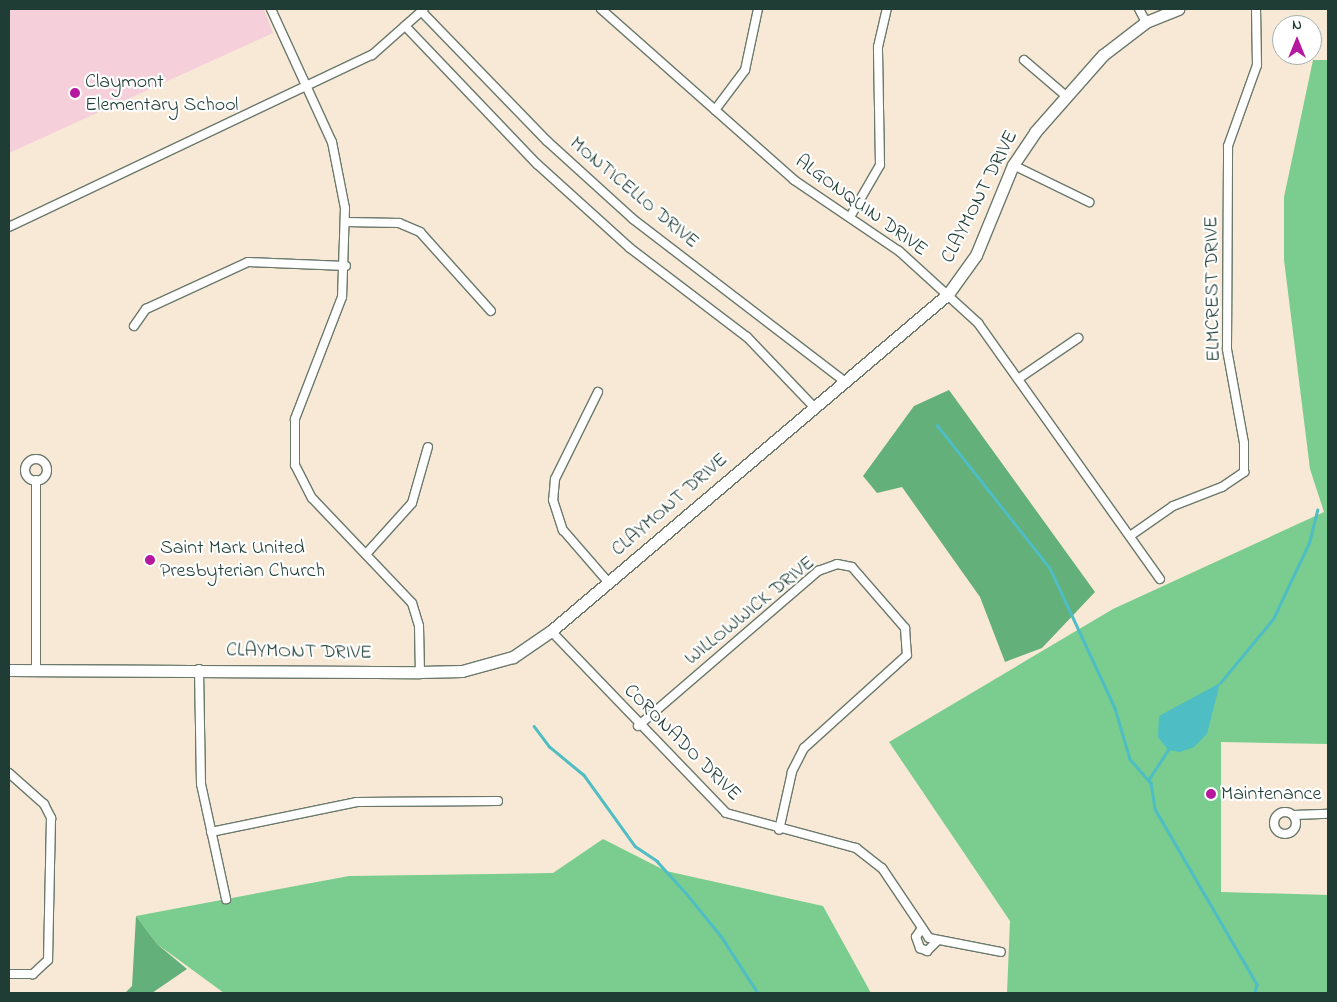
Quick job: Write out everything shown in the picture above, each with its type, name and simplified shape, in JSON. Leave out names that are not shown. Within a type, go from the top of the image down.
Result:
[{"type":"street","points":[[271,9],[332,142],[346,222],[346,266],[337,316],[300,404],[292,442],[305,488],[412,602],[419,626],[420,672]]},
{"type":"street","name":"ALGONQUIN DRIVE","points":[[600,9],[794,180],[850,217],[948,294],[978,323],[1160,579]]},
{"type":"street","points":[[715,110],[745,70],[758,9]]},
{"type":"street","points":[[850,217],[880,165],[878,47],[887,9]]},
{"type":"street","points":[[1139,9],[1146,22]]},
{"type":"street","name":"CLAYMONT DRIVE","points":[[9,670],[199,669],[420,672],[462,671],[500,662],[551,631],[813,406],[948,294],[976,255],[1014,165],[1066,96],[1104,55],[1146,22],[1178,9]]},
{"type":"street","name":"ELMCREST DRIVE","points":[[1130,536],[1173,506],[1222,486],[1244,472],[1244,443],[1227,349],[1228,146],[1257,65],[1256,9]]},
{"type":"street","points":[[9,226],[308,87],[372,55],[422,10]]},
{"type":"street","name":"MONTICELLO DRIVE","points":[[422,10],[547,141],[633,219],[844,381]]},
{"type":"street","name":"MONTICELLO DRIVE","points":[[405,26],[544,170],[630,248],[752,340],[813,406]]},
{"type":"street","points":[[1024,60],[1066,96]]},
{"type":"street","points":[[1014,165],[1089,202]]},
{"type":"street","points":[[346,222],[399,223],[420,232],[491,311]]},
{"type":"street","points":[[134,326],[146,310],[248,262],[346,266]]},
{"type":"street","points":[[1018,380],[1078,338]]},
{"type":"street","points":[[598,392],[554,479],[553,500],[563,530],[608,582]]},
{"type":"street","points":[[367,553],[412,503],[428,447]]},
{"type":"street","points":[[36,480],[36,670]]},
{"type":"street","name":"WILLOWWICK DRIVE","points":[[638,726],[827,567],[852,567],[905,628],[907,655],[804,748],[792,772],[779,830]]},
{"type":"street","name":"CORONADO DRIVE","points":[[551,631],[638,726],[726,813],[779,830],[865,853],[889,878],[920,931],[936,942],[1001,952]]},
{"type":"street","points":[[199,669],[199,762],[211,832],[226,899]]},
{"type":"street","points":[[9,773],[44,804],[51,818],[48,960],[33,974],[9,974]]},
{"type":"street","points":[[211,832],[357,802],[498,801]]},
{"type":"street","points":[[1294,815],[1328,814]]},
{"type":"street","name":"CORONADO DRIVE","points":[[920,931],[916,937],[920,948],[927,951],[936,942]]},
{"type":"shaded area","name":"Claymont Elementary School","points":[[9,9],[264,9],[273,33],[9,153]]},
{"type":"green space","points":[[1322,60],[1328,60],[1328,744],[1221,742],[1221,892],[1328,895],[1328,993],[1007,993],[1010,921],[889,742],[1113,609],[1324,512],[1310,469],[1284,260],[1284,197],[1312,65],[1322,65]]},
{"type":"green space","points":[[949,390],[1095,592],[1042,648],[1005,662],[980,597],[902,487],[877,493],[863,476],[914,406]]},
{"type":"green space","points":[[603,839],[666,871],[823,906],[871,993],[224,993],[157,944],[136,916],[349,876],[553,873]]},
{"type":"green space","points":[[136,916],[157,944],[187,969],[152,993],[125,993],[132,986]]},
{"type":"water","points":[[1220,683],[1207,734],[1194,747],[1180,752],[1168,750],[1158,737],[1159,716]]},
{"type":"waterway","points":[[937,425],[1050,568],[1115,708],[1130,759],[1151,783],[1155,809],[1257,984],[1255,993]]},
{"type":"waterway","points":[[1220,683],[1273,619],[1309,543],[1317,510]]},
{"type":"waterway","points":[[534,726],[550,747],[584,775],[635,846],[657,861],[686,893],[721,936],[758,993]]},
{"type":"waterway","points":[[1149,779],[1168,750]]},
{"type":"place","name":"Claymont Elementary School","points":[[75,93]]},
{"type":"place","name":"Saint Mark United Presbyterian Church","points":[[150,560]]},
{"type":"place","name":"Maintenance","points":[[1211,794]]}]
